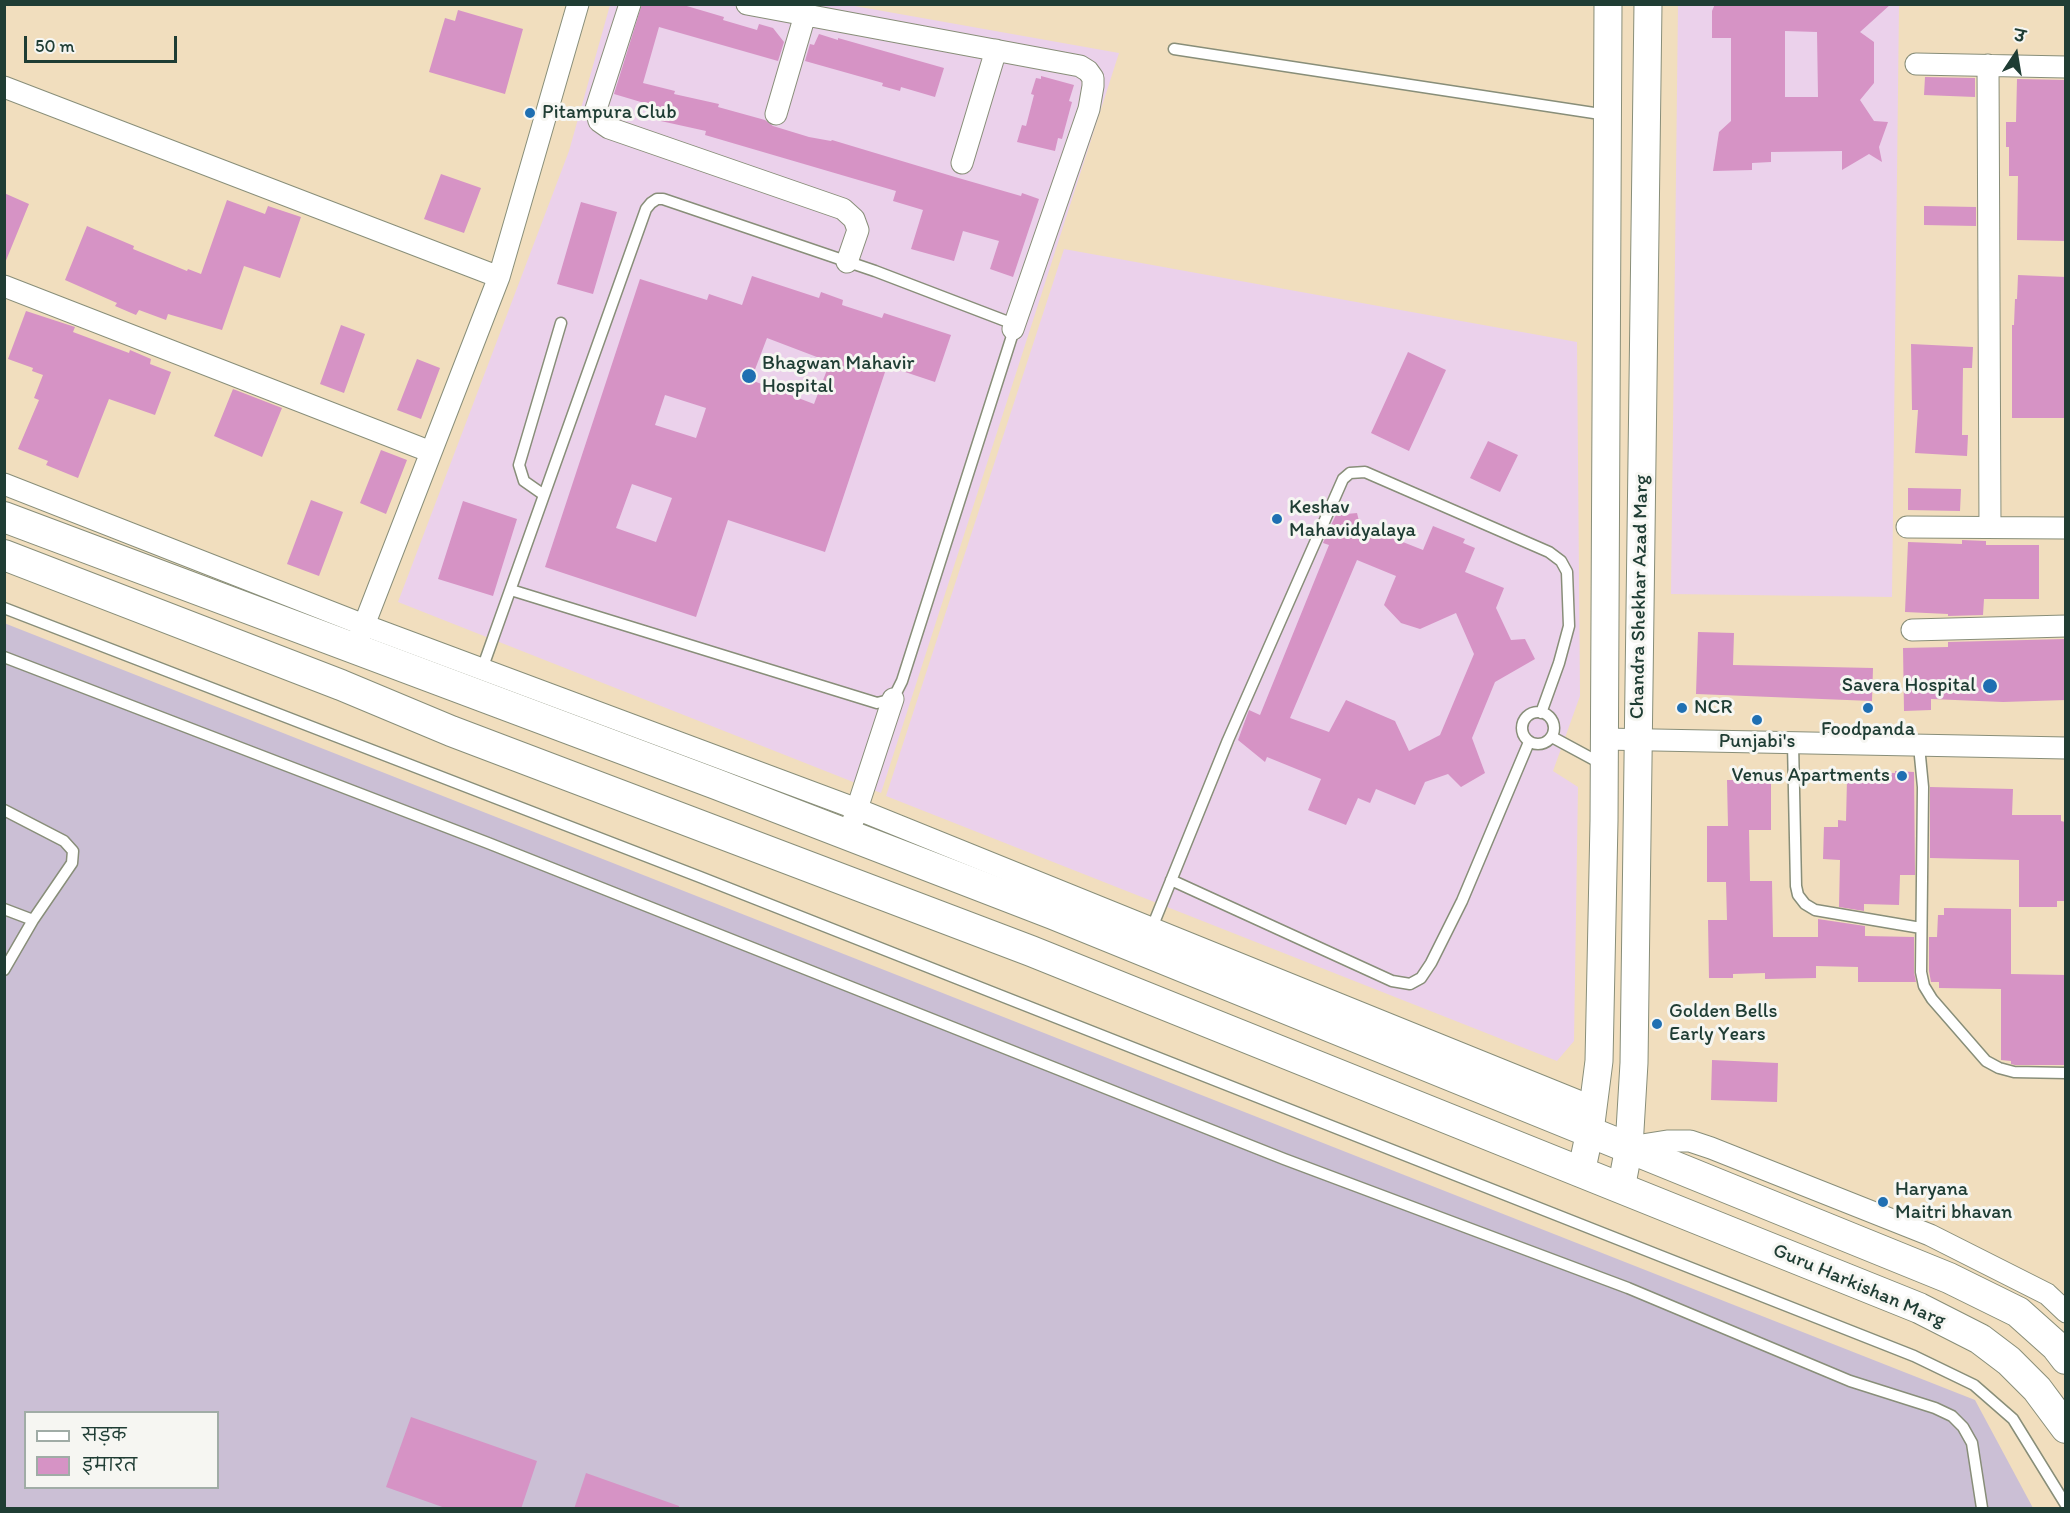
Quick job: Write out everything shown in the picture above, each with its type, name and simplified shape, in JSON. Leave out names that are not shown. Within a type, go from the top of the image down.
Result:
[{"type":"main road","name":"Guru Harkishan Marg","points":[[4,517],[359,637],[852,822],[1591,1119],[1629,1147],[1949,1278],[2018,1312],[2056,1346],[2066,1359]]},
{"type":"main road","name":"Guru Harkishan Marg","points":[[4,555],[340,685],[451,731],[1031,951],[1919,1308],[1980,1339],[2008,1361],[2037,1389],[2066,1428]]},
{"type":"main road","points":[[451,731],[475,681]]},
{"type":"street","points":[[4,484],[359,637],[499,276],[578,4]]},
{"type":"street","points":[[630,4],[596,109],[599,121],[609,128],[843,209],[854,219],[858,230],[848,262]]},
{"type":"street","points":[[747,4],[1080,66],[1088,71],[1093,78],[1089,109],[1013,329]]},
{"type":"street","name":"Chandra Shekhar Azad Marg","points":[[1581,1173],[1599,1061],[1604,766],[1608,4]]},
{"type":"street","name":"Chandra Shekhar Azad Marg","points":[[1621,1189],[1629,1147],[1634,1063],[1648,4]]},
{"type":"street","points":[[776,114],[805,15]]},
{"type":"street","points":[[962,163],[996,50]]},
{"type":"street","points":[[1916,64],[2066,67]]},
{"type":"street","points":[[1988,65],[1990,527]]},
{"type":"street","points":[[4,87],[499,276]]},
{"type":"street","points":[[4,286],[431,452]]},
{"type":"street","points":[[1907,527],[2066,528]]},
{"type":"street","points":[[1912,630],[2066,626]]},
{"type":"street","points":[[852,822],[893,699]]},
{"type":"street","points":[[1604,739],[2066,748]]},
{"type":"street","points":[[1629,1147],[1667,1141],[1690,1141],[1712,1148],[1930,1235],[2047,1294],[2066,1312]]},
{"type":"lane","points":[[1174,50],[1607,115]]},
{"type":"lane","points":[[475,681],[511,590],[646,209],[651,202],[663,199],[848,262],[1011,323],[1013,329],[1009,347],[893,699],[877,703],[511,590]]},
{"type":"lane","points":[[544,495],[524,481],[519,465],[561,323]]},
{"type":"lane","points":[[1148,940],[1228,740],[1343,479],[1350,473],[1365,472],[1549,552],[1561,561],[1567,572],[1569,627],[1541,712]]},
{"type":"lane","points":[[4,608],[700,877],[1914,1356],[1974,1386],[2013,1419],[2066,1505]]},
{"type":"lane","points":[[4,657],[477,839],[1284,1159],[1628,1288],[1850,1381],[1935,1408],[1952,1416],[1963,1427],[1972,1443],[1982,1509]]},
{"type":"lane","points":[[1541,712],[1553,722],[1554,733],[1544,744],[1534,744],[1529,742],[1523,733],[1523,723],[1530,714],[1541,712]]},
{"type":"lane","points":[[1552,737],[1604,766]]},
{"type":"lane","points":[[1171,880],[1392,981],[1410,984],[1421,978],[1431,963],[1462,901],[1529,742]]},
{"type":"lane","points":[[1793,743],[1798,895],[1805,904],[1815,910],[1921,928]]},
{"type":"lane","points":[[1919,746],[1923,787],[1921,972],[1924,986],[1932,999],[1986,1061],[2014,1072],[2066,1072]]},
{"type":"lane","points":[[4,810],[64,841],[74,851],[72,863],[33,920],[4,970]]},
{"type":"lane","points":[[4,909],[33,920]]},
{"type":"shaded area","name":"Bhagwan Mahavir Hospital","points":[[610,5],[849,5],[1119,53],[881,793],[398,602],[569,151]]},
{"type":"shaded area","points":[[1678,5],[1899,5],[1892,597],[1671,594]]},
{"type":"shaded area","name":"Keshav Mahavidyalaya","points":[[1064,249],[1577,342],[1580,696],[1553,771],[1578,787],[1574,1041],[1557,1061],[886,796]]},
{"type":"shaded area","points":[[4,623],[1975,1400],[2033,1508],[5,1508]]},
{"type":"building","points":[[642,4],[680,4],[757,30],[759,24],[773,28],[784,42],[778,61],[659,27],[643,83],[675,91],[674,94],[719,104],[718,107],[765,120],[773,126],[809,137],[832,140],[1021,196],[1022,193],[1039,199],[1013,277],[990,269],[999,241],[963,231],[954,261],[911,249],[923,210],[893,201],[896,191],[705,135],[706,131],[647,118],[651,105],[614,94]]},
{"type":"building","points":[[1715,4],[1891,4],[1860,32],[1874,42],[1874,83],[1860,100],[1874,121],[1888,122],[1879,147],[1882,162],[1869,154],[1842,170],[1842,151],[1771,152],[1771,162],[1752,163],[1752,170],[1713,171],[1719,132],[1731,121],[1731,38],[1712,38],[1712,11]],"holes":[[[1785,31],[1817,32],[1818,97],[1785,97]]]},
{"type":"building","points":[[458,10],[523,29],[505,94],[429,72],[445,18],[455,21]]},
{"type":"building","points":[[819,34],[944,68],[935,97],[901,87],[900,91],[882,86],[883,83],[805,61],[810,44],[814,45]]},
{"type":"building","points":[[1041,76],[1074,85],[1062,139],[1058,138],[1055,151],[1017,142],[1022,125],[1026,126],[1036,78],[1041,79]]},
{"type":"building","points":[[1925,77],[1975,78],[1975,97],[1924,95]]},
{"type":"building","points":[[2017,79],[2066,80],[2066,241],[2017,240],[2018,176],[2009,176],[2006,122],[2016,122]]},
{"type":"building","points":[[441,174],[481,188],[464,233],[424,219]]},
{"type":"building","points":[[4,193],[29,204],[5,263],[4,263]]},
{"type":"building","points":[[227,200],[265,214],[268,206],[301,217],[280,278],[244,266],[222,330],[168,314],[166,320],[139,310],[136,315],[115,306],[117,303],[65,280],[87,226],[134,246],[133,249],[187,271],[188,269],[201,274]]},
{"type":"building","points":[[581,202],[617,212],[593,294],[557,284]]},
{"type":"building","points":[[1924,206],[1976,207],[1976,226],[1924,225]]},
{"type":"building","points":[[2018,275],[2066,277],[2066,418],[2012,418],[2012,325],[2014,325]]},
{"type":"building","points":[[752,276],[819,298],[821,292],[843,300],[842,305],[882,318],[884,313],[951,335],[935,382],[887,366],[825,552],[728,520],[696,617],[545,567],[640,279],[707,300],[709,294],[742,305]],"holes":[[[767,338],[830,362],[814,404],[751,380]],[[665,395],[706,408],[696,438],[655,425]],[[632,484],[672,498],[656,542],[616,528]]]},
{"type":"building","points":[[26,311],[75,327],[73,332],[129,353],[130,350],[151,359],[150,364],[171,372],[155,415],[109,399],[78,478],[46,465],[48,461],[18,449],[39,400],[34,398],[43,375],[32,371],[33,368],[8,359]]},
{"type":"building","points":[[341,325],[365,334],[344,393],[320,384]]},
{"type":"building","points":[[1911,344],[1973,347],[1972,368],[1963,368],[1962,435],[1968,435],[1967,456],[1915,453],[1918,410],[1912,410]]},
{"type":"building","points":[[1408,352],[1446,370],[1409,451],[1371,433]]},
{"type":"building","points":[[417,359],[440,368],[421,419],[397,410]]},
{"type":"building","points":[[233,389],[282,408],[262,457],[214,436]]},
{"type":"building","points":[[1488,441],[1518,455],[1500,492],[1470,478]]},
{"type":"building","points":[[381,450],[407,460],[386,514],[360,503]]},
{"type":"building","points":[[1908,488],[1961,489],[1960,511],[1908,510]]},
{"type":"building","points":[[311,500],[343,512],[319,576],[287,564]]},
{"type":"building","points":[[463,501],[517,519],[493,596],[438,579]]},
{"type":"building","points":[[1357,513],[1360,525],[1423,550],[1433,526],[1465,539],[1463,543],[1475,548],[1465,572],[1504,588],[1496,608],[1511,640],[1525,639],[1535,659],[1495,682],[1472,738],[1485,773],[1461,787],[1448,774],[1425,782],[1415,805],[1376,789],[1370,803],[1358,798],[1346,825],[1308,810],[1321,779],[1267,757],[1265,762],[1238,740],[1249,710],[1260,715],[1329,545],[1323,543],[1336,515]],"holes":[[[1357,560],[1396,576],[1384,605],[1401,623],[1420,629],[1456,613],[1474,654],[1440,735],[1409,751],[1395,721],[1346,700],[1329,732],[1290,718]]]},
{"type":"building","points":[[1962,540],[1986,541],[1986,545],[2039,545],[2039,599],[1984,599],[1983,615],[1948,616],[1948,614],[1905,612],[1908,542],[1962,544]]},
{"type":"building","points":[[1698,632],[1734,633],[1733,665],[1873,668],[1872,701],[1696,694]]},
{"type":"building","points":[[2066,639],[2066,700],[2003,702],[1931,699],[1931,710],[1904,711],[1903,648],[1948,647],[1948,642]]},
{"type":"building","points":[[1895,771],[1914,772],[1915,875],[1900,875],[1899,905],[1864,904],[1864,911],[1839,907],[1840,860],[1823,859],[1824,827],[1838,827],[1838,820],[1846,821],[1847,779],[1854,779],[1854,772],[1895,773]]},
{"type":"building","points":[[1727,780],[1771,780],[1771,830],[1749,830],[1750,881],[1772,881],[1773,937],[1818,937],[1818,919],[1865,926],[1865,936],[1914,937],[1916,982],[1858,982],[1858,967],[1816,966],[1816,978],[1765,979],[1765,973],[1733,974],[1733,978],[1709,978],[1708,920],[1727,920],[1726,882],[1707,882],[1707,826],[1728,826]]},
{"type":"building","points":[[1930,787],[2013,789],[2012,815],[2061,815],[2061,821],[2065,822],[2065,901],[2057,901],[2057,907],[2019,907],[2019,860],[1930,858]]},
{"type":"building","points":[[1944,908],[2011,909],[2011,974],[2066,975],[2066,1065],[2015,1065],[2011,1064],[2011,1061],[2001,1060],[2001,989],[1939,988],[1939,982],[1931,982],[1929,937],[1937,937],[1938,915],[1944,915]]},
{"type":"building","points":[[1712,1060],[1778,1063],[1777,1102],[1711,1100]]},
{"type":"building","points":[[411,1417],[537,1461],[521,1509],[448,1509],[386,1487]]},
{"type":"building","points":[[586,1473],[679,1506],[679,1509],[574,1509]]},
{"type":"place","name":"Pitampura Club","points":[[530,113]]},
{"type":"place","name":"Bhagwan Mahavir Hospital","points":[[749,376]]},
{"type":"place","name":"Keshav Mahavidyalaya","points":[[1277,519]]},
{"type":"place","name":"Savera Hospital","points":[[1990,686]]},
{"type":"place","name":"NCR","points":[[1682,708]]},
{"type":"place","name":"Foodpanda","points":[[1868,708]]},
{"type":"place","name":"Punjabi's","points":[[1757,720]]},
{"type":"place","name":"Venus Apartments","points":[[1902,776]]},
{"type":"place","name":"Golden Bells Early Years","points":[[1657,1024]]},
{"type":"place","name":"Haryana Maitri bhavan","points":[[1883,1202]]}]
